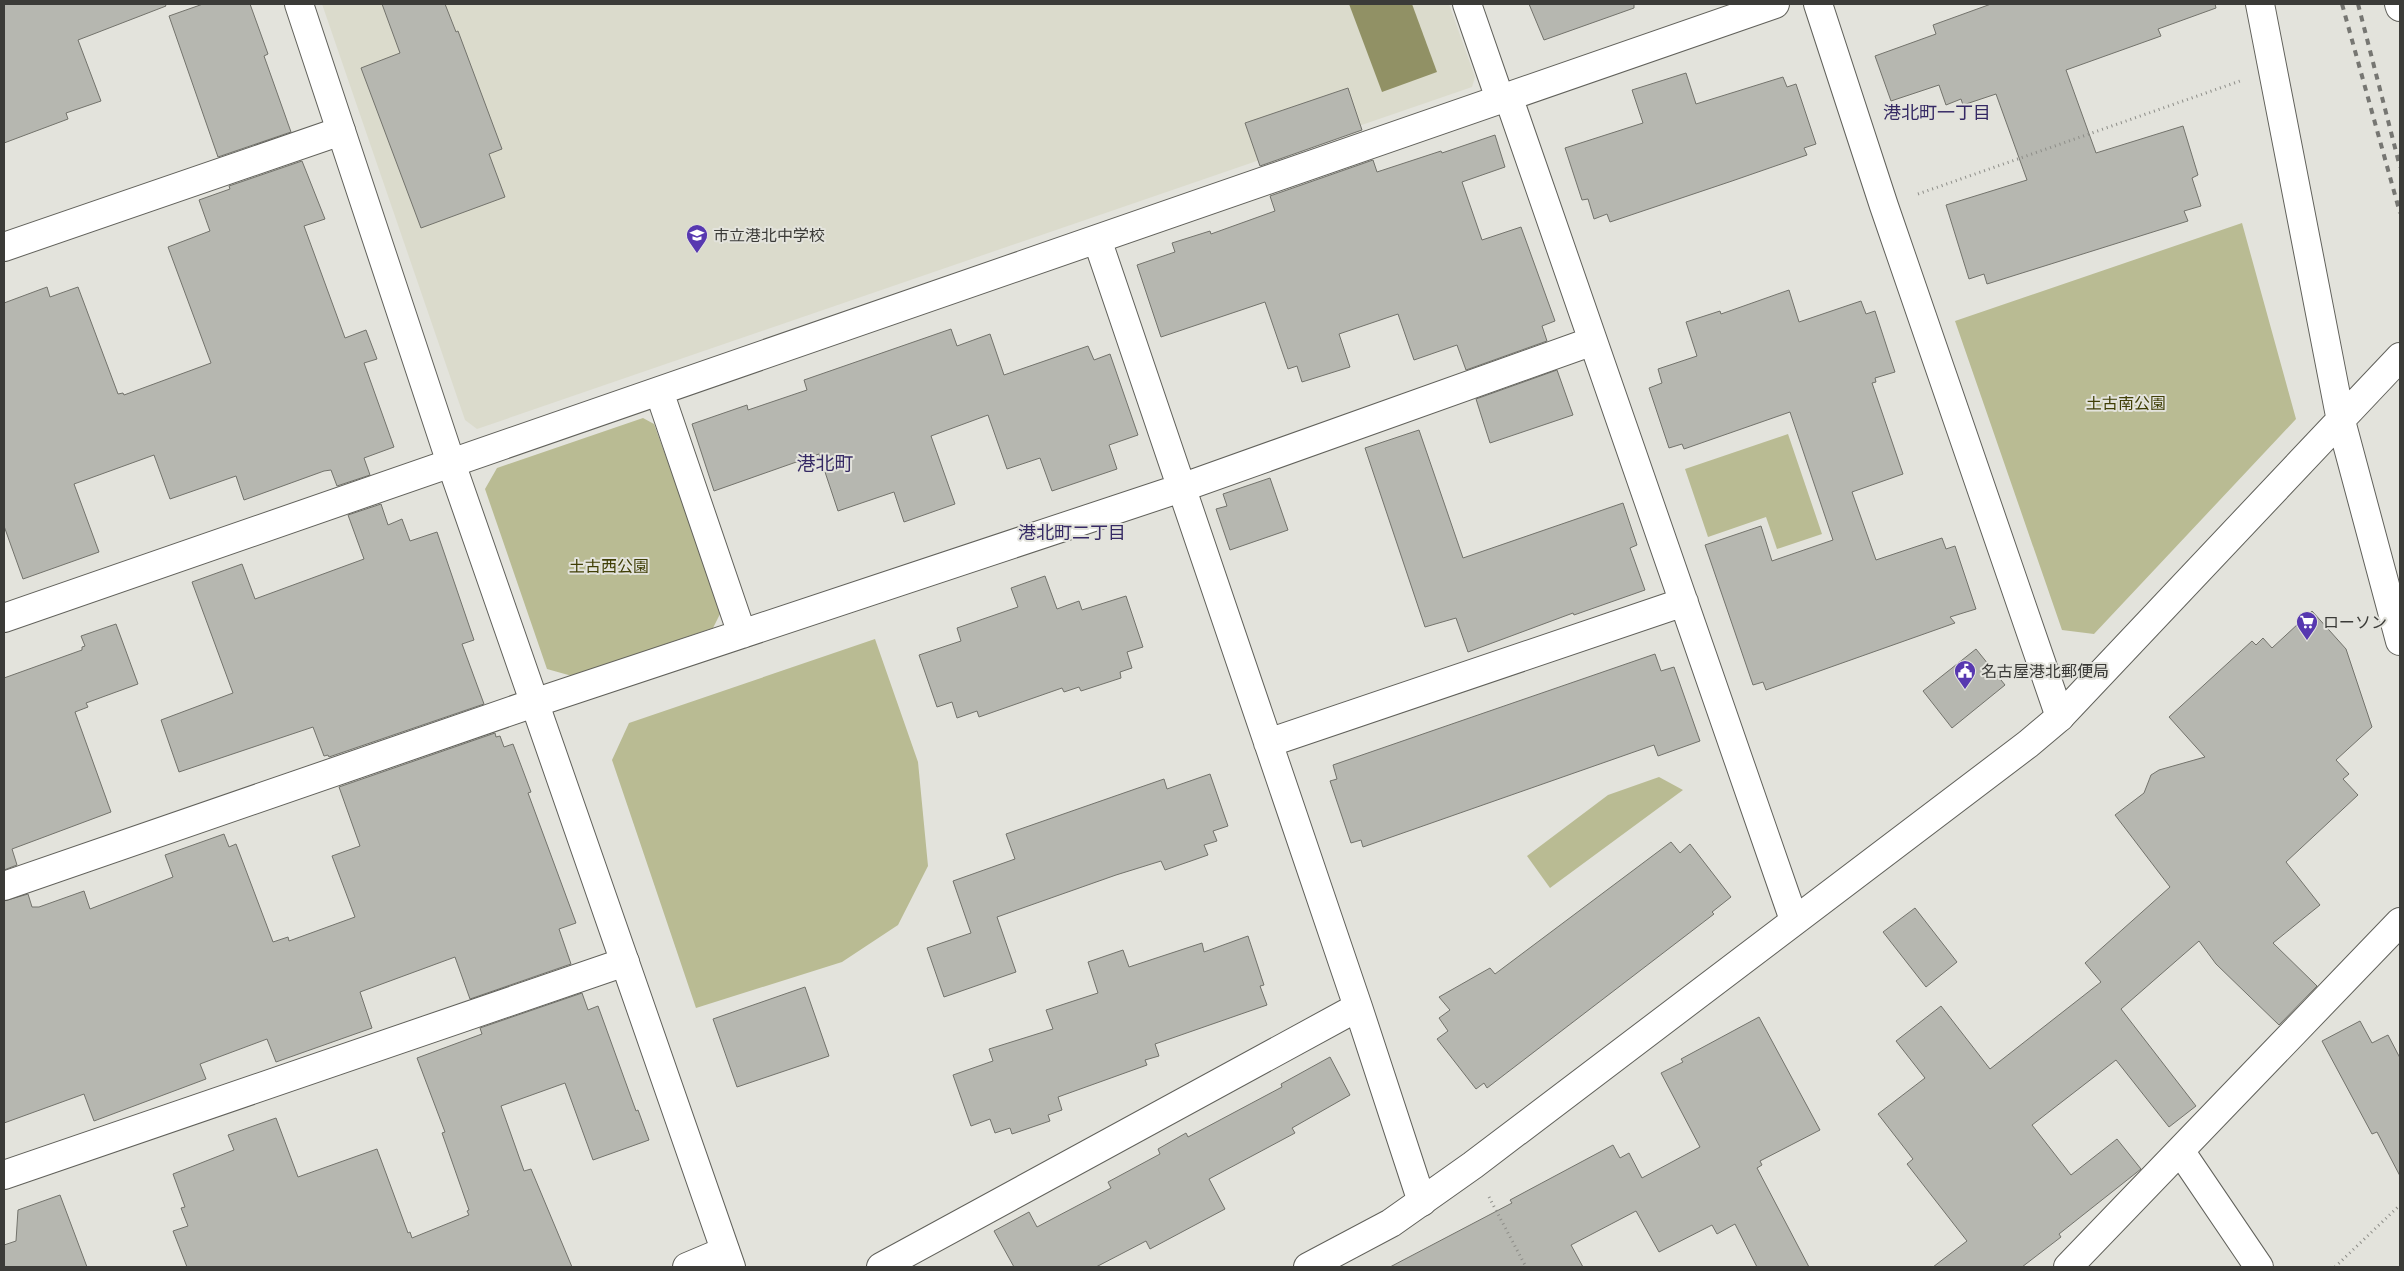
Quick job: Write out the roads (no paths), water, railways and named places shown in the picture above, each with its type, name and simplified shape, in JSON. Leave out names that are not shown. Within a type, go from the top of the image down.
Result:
[{"type":"street","points":[[299,4],[450,463],[728,1259],[687,1267]]},
{"type":"street","points":[[1467,4],[1504,98],[1593,341],[1794,920]]},
{"type":"street","points":[[4,618],[1775,4]]},
{"type":"street","points":[[1818,4],[1884,206],[2060,717]]},
{"type":"street","points":[[2260,4],[2341,421],[2400,641]]},
{"type":"street","points":[[4,246],[341,131]]},
{"type":"street","points":[[1097,239],[1422,1202]]},
{"type":"street","points":[[4,886],[534,703],[1181,488],[1593,341]]},
{"type":"street","points":[[1308,1267],[1391,1223],[1422,1202],[2020,750],[2060,717],[2400,357]]},
{"type":"street","points":[[659,391],[742,634]]},
{"type":"street","points":[[1268,743],[1684,602]]},
{"type":"street","points":[[2068,1267],[2181,1152],[2400,922]]},
{"type":"street","points":[[4,1175],[625,962]]},
{"type":"street","points":[[881,1267],[1358,1008]]},
{"type":"street","points":[[2181,1152],[2259,1267]]},
{"type":"railway","points":[[2342,4],[2400,213]]},
{"type":"railway","points":[[2358,4],[2400,167]]},
{"type":"place","name":"市立港北中学校","points":[[697,254]]},
{"type":"place","name":"ローソン","points":[[2307,641]]},
{"type":"place","name":"名古屋港北郵便局","points":[[1965,690]]},
{"type":"district","name":"港北町一丁目","points":[[1937,112]]},
{"type":"district","name":"港北町","points":[[825,463]]},
{"type":"district","name":"港北町二丁目","points":[[1072,532]]},
{"type":"park label","name":"土古南公園","points":[[2126,403]]},
{"type":"park label","name":"土古西公園","points":[[609,566]]}]
